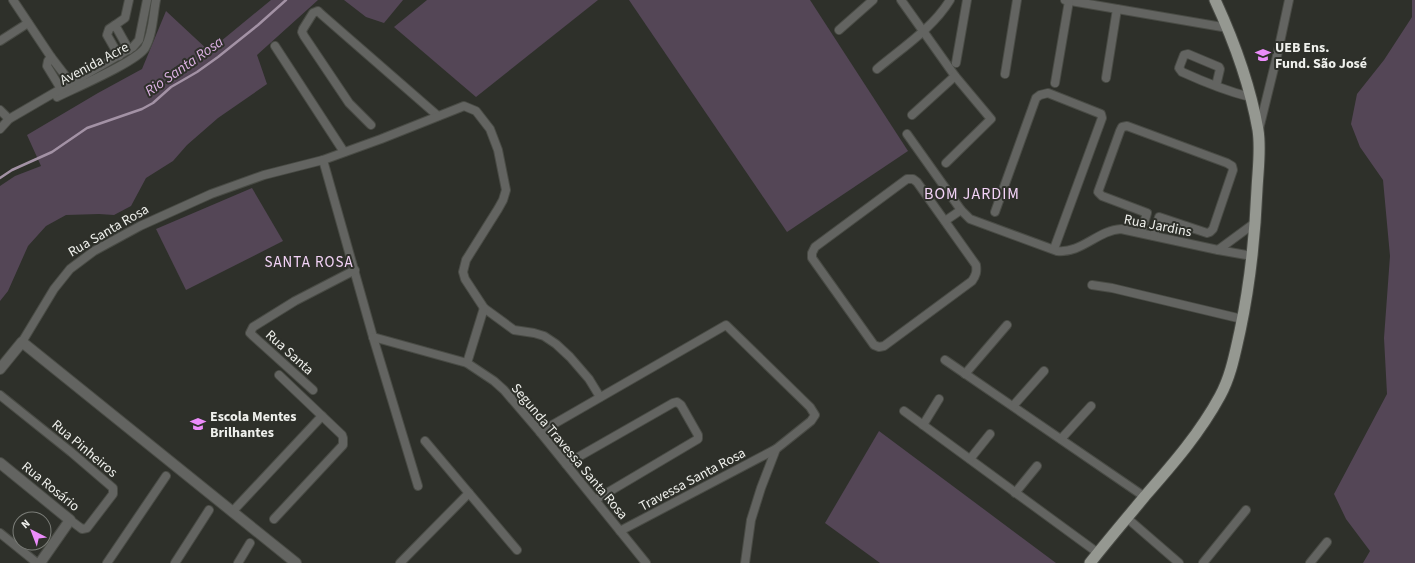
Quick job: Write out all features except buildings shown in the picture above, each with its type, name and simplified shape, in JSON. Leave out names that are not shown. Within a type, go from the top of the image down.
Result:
[{"type":"main road","points":[[1090,563],[1179,457],[1205,421],[1217,401],[1230,373],[1242,319],[1250,279],[1256,222],[1259,158],[1258,132],[1237,51],[1215,0]]},
{"type":"street","points":[[13,0],[51,57],[71,83]]},
{"type":"street","points":[[118,56],[107,35],[109,29],[125,18],[129,0]]},
{"type":"street","name":"Avenida Acre","points":[[0,129],[9,119],[129,50],[139,40],[147,0]]},
{"type":"street","name":"Avenida Acre","points":[[9,119],[87,83],[139,54],[149,40],[156,0]]},
{"type":"street","points":[[840,30],[873,0]]},
{"type":"street","points":[[901,0],[922,32],[955,76],[991,119],[946,163]]},
{"type":"street","points":[[877,69],[922,32],[944,9],[950,0]]},
{"type":"street","points":[[956,64],[967,0]]},
{"type":"street","points":[[1005,74],[1017,0]]},
{"type":"street","points":[[1055,83],[1067,0],[1228,28]]},
{"type":"street","points":[[1258,132],[1289,0]]},
{"type":"street","points":[[1106,78],[1117,9]]},
{"type":"street","points":[[371,125],[344,97],[304,36],[302,32],[303,29],[313,13],[318,12],[321,14],[438,116],[464,106],[476,110],[490,129],[498,150],[506,190],[504,200],[466,260],[463,272],[465,279],[484,308],[514,330],[534,333],[556,344],[570,356],[589,379],[600,397],[540,432]]},
{"type":"street","points":[[0,41],[28,23]]},
{"type":"street","points":[[115,25],[129,50]]},
{"type":"street","points":[[275,46],[344,152]]},
{"type":"street","points":[[1216,86],[1220,69],[1218,66],[1188,54],[1184,55],[1179,68],[1180,70],[1216,86],[1230,92],[1250,97]]},
{"type":"street","points":[[51,57],[47,66],[61,89]]},
{"type":"street","points":[[912,115],[955,76]]},
{"type":"street","points":[[995,212],[1038,96],[1048,93],[1101,114],[1102,118],[1054,249]]},
{"type":"street","points":[[0,110],[9,119]]},
{"type":"street","name":"Rua Santa Rosa","points":[[22,342],[62,278],[75,264],[94,251],[140,226],[211,194],[264,175],[323,160],[438,116]]},
{"type":"street","points":[[1125,126],[1227,163],[1233,168],[1213,229],[1210,232],[1207,233],[1159,217],[1099,194],[1099,190],[1120,131],[1125,126]]},
{"type":"street","name":"Rua Jardins","points":[[907,134],[961,210],[970,219],[1054,249],[1063,252],[1070,251],[1116,229],[1252,256]]},
{"type":"street","points":[[323,160],[355,270],[372,337],[418,486]]},
{"type":"street","points":[[907,179],[913,179],[917,182],[945,221],[976,265],[977,270],[975,276],[972,281],[884,346],[879,347],[874,345],[812,258],[812,252],[815,247],[907,179]]},
{"type":"street","points":[[945,221],[961,210]]},
{"type":"street","points":[[1141,233],[1147,213]]},
{"type":"street","points":[[1154,236],[1159,217]]},
{"type":"street","points":[[1218,250],[1256,222]]},
{"type":"street","name":"Rua Santa","points":[[313,390],[250,333],[253,327],[295,301],[355,270]]},
{"type":"street","points":[[1092,285],[1112,288],[1242,319]]},
{"type":"street","points":[[467,363],[484,308]]},
{"type":"street","name":"Travessa Santa Rosa","points":[[600,397],[726,325],[810,407],[815,415],[811,421],[776,449],[620,531]]},
{"type":"street","points":[[966,374],[1007,325]]},
{"type":"street","name":"Segunda Travessa Santa Rosa","points":[[372,337],[467,363],[481,371],[504,390],[646,563]]},
{"type":"street","points":[[1,364],[22,342],[296,563]]},
{"type":"street","points":[[945,360],[1145,497]]},
{"type":"street","points":[[1013,406],[1044,371]]},
{"type":"street","points":[[274,519],[343,445],[342,435],[279,375]]},
{"type":"street","name":"Rua Pinheiros","points":[[0,395],[113,488],[113,494],[85,529]]},
{"type":"street","points":[[923,425],[939,399]]},
{"type":"street","points":[[566,464],[673,404],[677,402],[681,405],[698,435],[698,439],[595,500]]},
{"type":"street","points":[[1062,439],[1091,406]]},
{"type":"street","points":[[904,411],[1098,553]]},
{"type":"street","points":[[232,512],[322,416]]},
{"type":"street","points":[[970,459],[990,434]]},
{"type":"street","points":[[425,442],[517,550]]},
{"type":"street","points":[[744,563],[751,520],[776,449]]},
{"type":"street","name":"Rua Rosário","points":[[0,463],[70,520],[82,529],[85,529]]},
{"type":"street","points":[[1015,493],[1037,466]]},
{"type":"street","points":[[107,563],[166,476]]},
{"type":"street","points":[[400,563],[469,493]]},
{"type":"street","points":[[175,563],[209,510]]},
{"type":"street","points":[[1203,563],[1246,510]]},
{"type":"street","points":[[1127,518],[1179,563]]},
{"type":"street","points":[[0,532],[39,563],[70,520]]},
{"type":"street","points":[[1310,563],[1327,542]]},
{"type":"street","points":[[238,563],[250,543]]},
{"type":"shaded area","points":[[271,0],[318,0],[257,55],[267,84],[218,118],[187,145],[173,161],[146,178],[131,206],[114,215],[66,215],[46,226],[28,246],[8,291],[0,301],[0,186],[15,176],[41,166],[27,135],[142,69],[166,11],[209,51]]},
{"type":"shaded area","points":[[344,0],[403,0],[384,23],[366,17]]},
{"type":"shaded area","points":[[427,0],[598,0],[476,97],[394,27]]},
{"type":"shaded area","points":[[629,0],[810,0],[908,151],[787,232]]},
{"type":"shaded area","points":[[1412,0],[1415,0],[1415,563],[1363,563],[1370,551],[1346,519],[1334,494],[1387,394],[1384,338],[1390,256],[1383,180],[1360,147],[1351,124],[1357,94],[1384,60],[1412,17]]},
{"type":"shaded area","points":[[252,188],[283,241],[186,290],[156,229]]},
{"type":"shaded area","points":[[879,431],[1056,563],[880,563],[825,523]]},
{"type":"waterway","name":"Rio Santa Rosa","points":[[0,178],[12,170],[52,152],[87,128],[142,109],[153,103],[171,87],[197,72],[218,57],[286,0]]},
{"type":"place","name":"UEB Ens. Fund. São José","points":[[1263,55]]},
{"type":"place","name":"Escola Mentes Brilhantes","points":[[198,424]]},
{"type":"district","name":"BOM JARDIM","points":[[972,193]]},
{"type":"district","name":"SANTA ROSA","points":[[309,262]]}]
